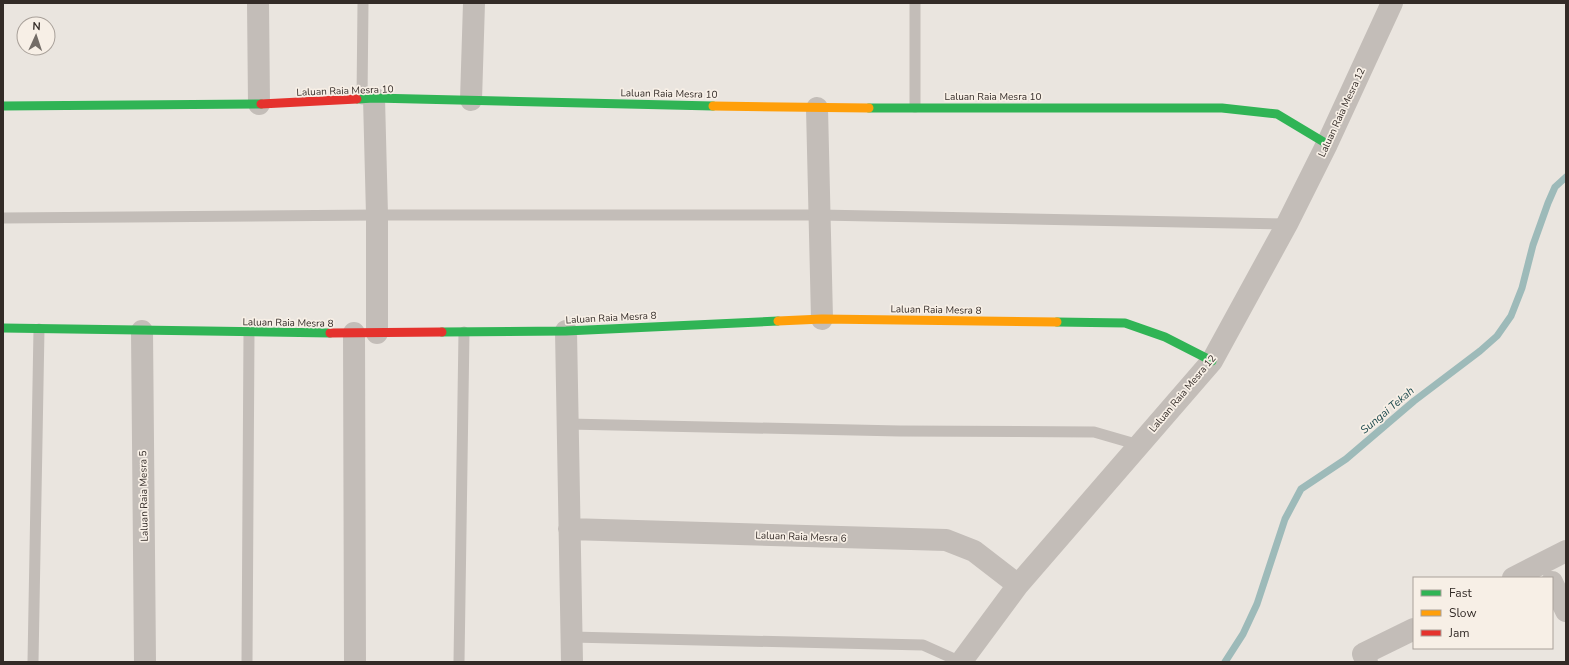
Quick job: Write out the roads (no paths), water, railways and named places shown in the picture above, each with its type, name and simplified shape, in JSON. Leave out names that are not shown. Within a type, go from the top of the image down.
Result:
[{"type":"street","points":[[258,3],[259,104]]},
{"type":"street","points":[[470,100],[474,3]]},
{"type":"street","name":"Laluan Raia Mesra 12","points":[[961,662],[1018,585],[1212,360],[1287,224],[1327,144],[1392,3]]},
{"type":"street","points":[[368,99],[377,215],[377,333]]},
{"type":"street","name":"Laluan Raia Mesra 10","points":[[3,106],[259,104],[368,99],[818,108],[1222,108],[1277,114],[1327,144]]},
{"type":"street","points":[[818,108],[822,319]]},
{"type":"street","name":"Laluan Raia Mesra 8","points":[[3,328],[377,333],[566,331],[822,319],[1125,322],[1165,337],[1212,360]]},
{"type":"street","name":"Laluan Raia Mesra 5","points":[[142,331],[145,662]]},
{"type":"street","points":[[566,331],[572,662]]},
{"type":"street","points":[[354,333],[355,662]]},
{"type":"street","name":"Laluan Raia Mesra 6","points":[[569,529],[946,540],[974,550],[1018,585]]},
{"type":"street","points":[[1522,577],[1548,574],[1566,551]]},
{"type":"street","points":[[1553,584],[1566,611]]},
{"type":"street","points":[[1367,662],[1363,654],[1413,629]]},
{"type":"lane","points":[[363,3],[368,99]]},
{"type":"lane","points":[[915,3],[915,107]]},
{"type":"lane","points":[[3,218],[377,215],[819,215],[1287,224]]},
{"type":"lane","points":[[33,662],[39,329]]},
{"type":"lane","points":[[247,662],[249,332]]},
{"type":"lane","points":[[459,662],[464,332]]},
{"type":"lane","points":[[568,424],[892,431],[1094,432],[1139,445]]},
{"type":"lane","points":[[571,637],[923,645],[961,662]]},
{"type":"waterway","name":"Sungai Tekah","points":[[1225,662],[1243,634],[1257,604],[1285,519],[1301,489],[1346,459],[1414,401],[1480,351],[1497,336],[1511,316],[1522,288],[1533,245],[1548,203],[1555,187],[1566,177]]}]
